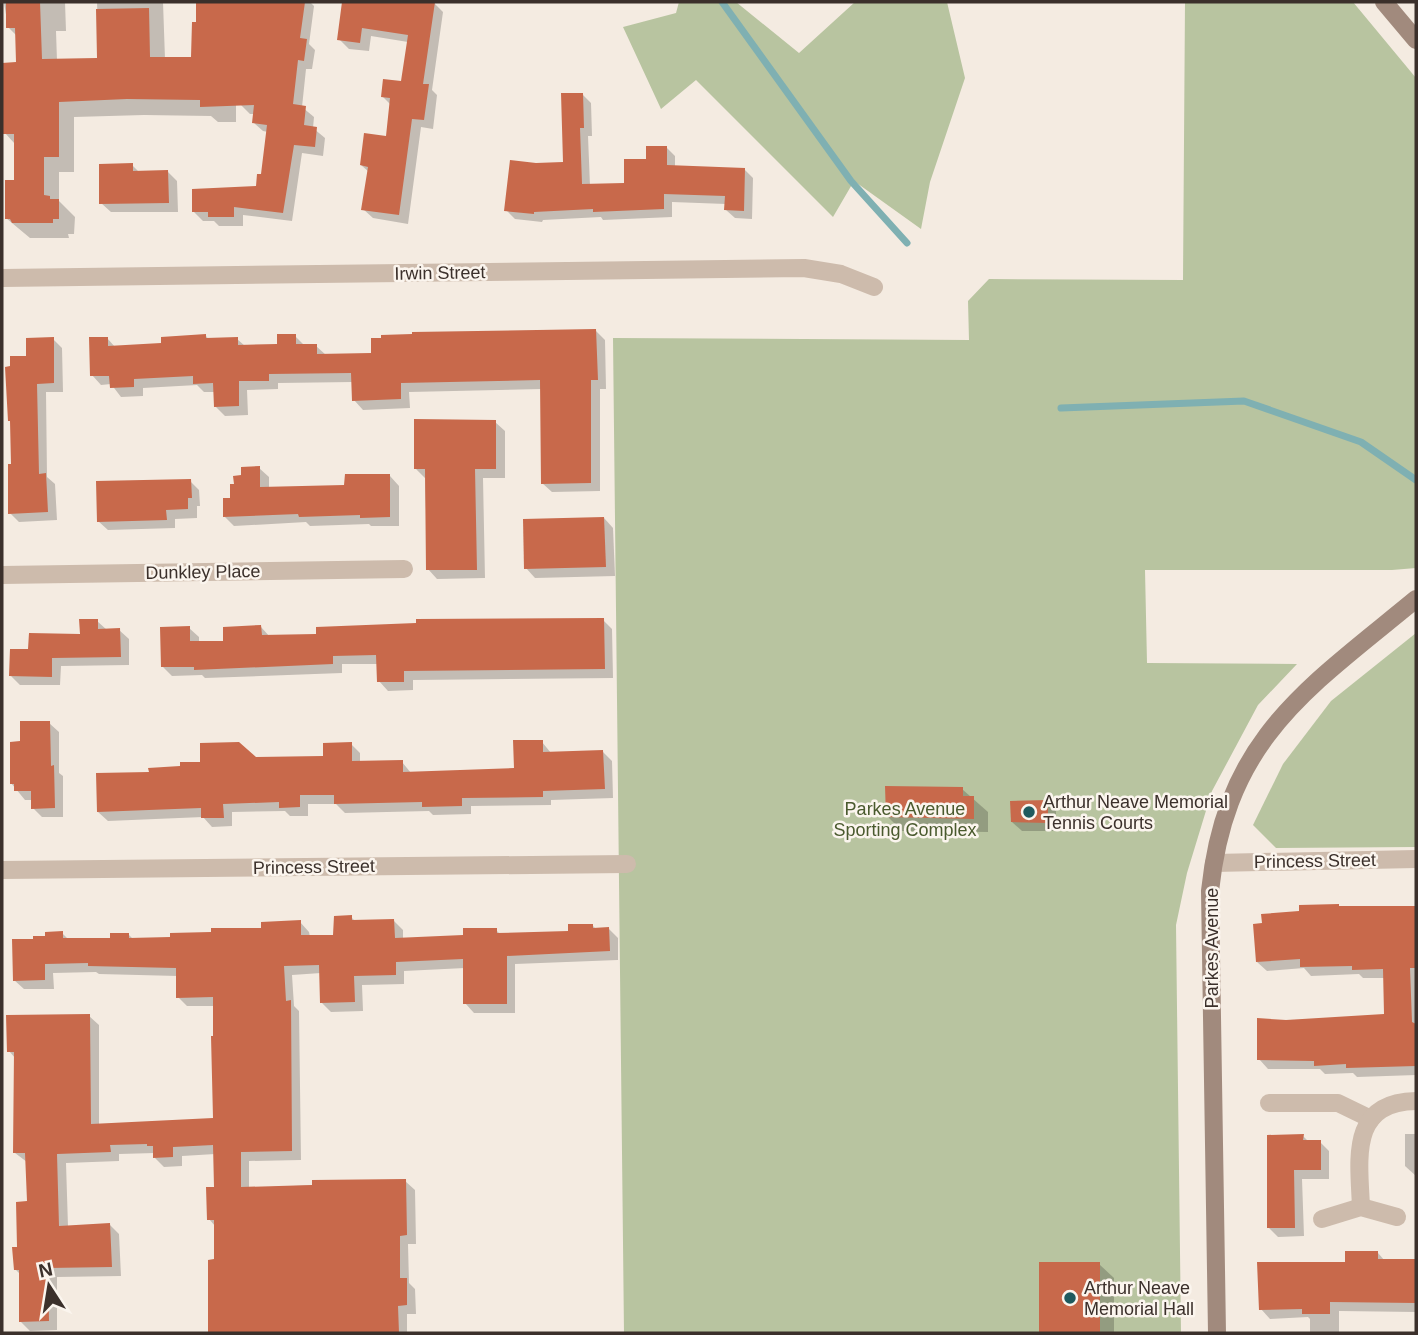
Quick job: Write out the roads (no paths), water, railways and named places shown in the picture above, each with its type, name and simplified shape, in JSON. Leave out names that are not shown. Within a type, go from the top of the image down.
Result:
[{"type":"street","points":[[1384,2],[1416,40]]},
{"type":"street","name":"Irwin Street","points":[[2,278],[804,268],[841,274],[874,287]]},
{"type":"street","name":"Dunkley Place","points":[[2,575],[404,569]]},
{"type":"street","name":"Parkes Avenue","points":[[1217,1333],[1210,926],[1214,863],[1232,796],[1247,763],[1268,732],[1300,697],[1416,599]]},
{"type":"street","name":"Princess Street","points":[[1214,863],[1416,859]]},
{"type":"street","name":"Princess Street","points":[[2,870],[627,864]]},
{"type":"street","points":[[1361,1207],[1360,1144],[1365,1127],[1383,1108],[1416,1101]]},
{"type":"street","points":[[1269,1103],[1338,1103],[1371,1119]]},
{"type":"street","points":[[1322,1219],[1361,1207],[1397,1217]]},
{"type":"waterway","points":[[722,2],[851,181],[907,243]]},
{"type":"waterway","points":[[1061,408],[1244,401],[1361,442],[1416,480]]},
{"type":"place","name":"Arthur Neave Memorial Tennis Courts","points":[[1029,812]]},
{"type":"place","name":"Arthur Neave Memorial Hall","points":[[1070,1298]]},
{"type":"park label","name":"Parkes Avenue Sporting Complex","points":[[905,819]]}]
